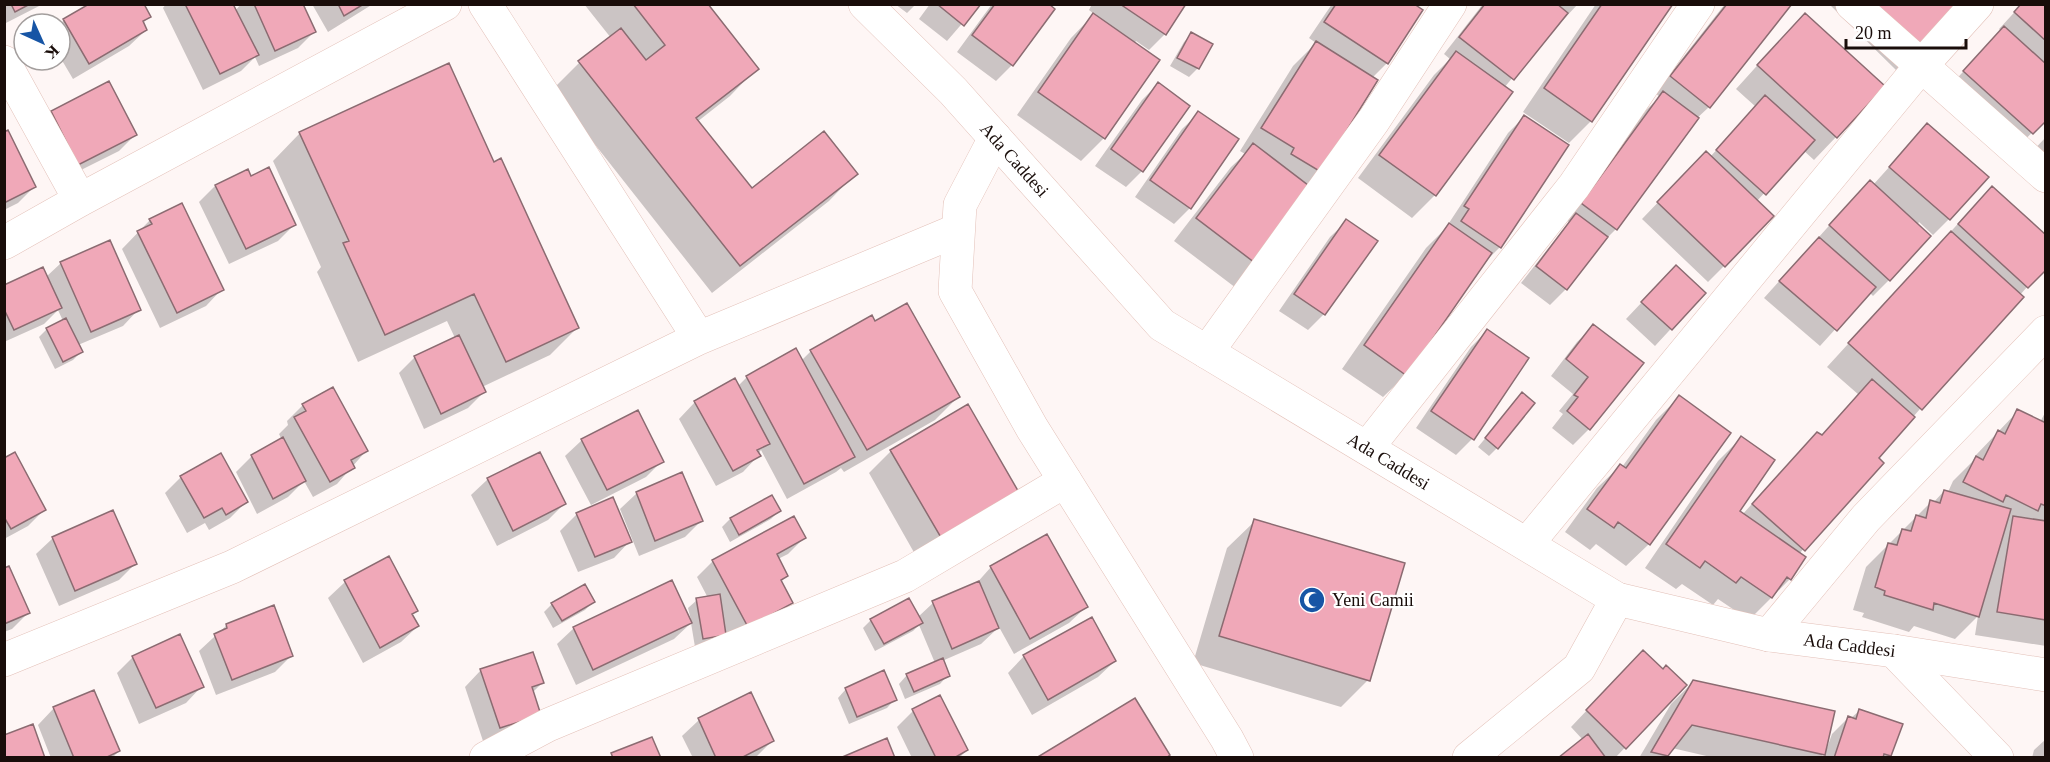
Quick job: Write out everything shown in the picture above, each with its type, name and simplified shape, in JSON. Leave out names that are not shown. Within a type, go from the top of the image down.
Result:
[{"type":"street","points":[[4,243],[445,4]]},
{"type":"street","points":[[484,4],[699,338]]},
{"type":"street","name":"Ada Caddesi","points":[[865,4],[953,91],[1162,325],[1617,599],[1769,635],[1894,651],[2046,675]]},
{"type":"street","points":[[1207,352],[1374,120],[1450,4]]},
{"type":"street","points":[[1367,448],[1574,186],[1698,4]]},
{"type":"street","points":[[1852,4],[2046,176]]},
{"type":"street","points":[[1527,544],[1921,66],[1977,4]]},
{"type":"street","points":[[4,62],[80,200]]},
{"type":"street","points":[[995,138],[960,205],[955,291],[1032,428],[1227,739],[1236,758]]},
{"type":"street","points":[[4,660],[232,567],[699,338],[958,230]]},
{"type":"street","points":[[1769,635],[1866,518],[2046,332]]},
{"type":"street","points":[[486,758],[548,725],[905,576],[1065,481]]},
{"type":"street","points":[[1469,758],[1579,668],[1617,599]]},
{"type":"street","points":[[1894,651],[1997,758]]},
{"type":"building","points":[[11,4],[30,4],[15,12]]},
{"type":"building","points":[[89,4],[144,4],[151,17],[143,21],[147,30],[89,64],[72,35],[72,14]]},
{"type":"building","points":[[185,4],[233,4],[259,55],[220,74]]},
{"type":"building","points":[[254,4],[303,4],[316,32],[275,51]]},
{"type":"building","points":[[338,4],[364,4],[344,16]]},
{"type":"building","points":[[633,4],[708,4],[759,69],[696,118],[752,188],[824,131],[858,174],[740,266],[578,61],[621,28],[646,60],[665,45]]},
{"type":"building","points":[[937,4],[981,4],[964,26]]},
{"type":"building","points":[[995,4],[1049,4],[1055,9],[1013,66],[972,35]]},
{"type":"building","points":[[1120,4],[1186,4],[1166,35]]},
{"type":"building","points":[[1336,4],[1414,4],[1423,10],[1388,64],[1324,22]]},
{"type":"building","points":[[1485,4],[1557,4],[1568,13],[1514,80],[1459,37]]},
{"type":"building","points":[[1602,4],[1673,4],[1592,122],[1544,88]]},
{"type":"building","points":[[1727,4],[1792,4],[1710,108],[1670,76]]},
{"type":"building","points":[[1874,4],[1964,4],[1920,49]]},
{"type":"building","points":[[2021,4],[2046,4],[2046,41],[2014,12]]},
{"type":"building","points":[[1093,13],[1160,60],[1105,139],[1038,92]]},
{"type":"building","points":[[1805,13],[1885,86],[1837,138],[1757,65]]},
{"type":"building","points":[[2004,26],[2046,64],[2046,121],[2033,134],[1963,71]]},
{"type":"building","points":[[1191,32],[1213,44],[1199,69],[1177,58]]},
{"type":"building","points":[[1316,41],[1378,80],[1321,172],[1291,154],[1294,148],[1261,128]]},
{"type":"building","points":[[1456,51],[1513,92],[1436,196],[1379,155]]},
{"type":"building","points":[[449,63],[494,162],[501,158],[579,328],[506,362],[474,294],[385,335],[343,243],[349,241],[299,132]]},
{"type":"building","points":[[109,81],[137,135],[78,165],[51,111]]},
{"type":"building","points":[[1158,82],[1190,106],[1143,172],[1111,149]]},
{"type":"building","points":[[1663,91],[1699,118],[1617,230],[1581,203]]},
{"type":"building","points":[[1765,95],[1815,140],[1766,195],[1716,150]]},
{"type":"building","points":[[1198,111],[1239,139],[1191,209],[1150,180]]},
{"type":"building","points":[[1524,115],[1569,145],[1501,248],[1461,221],[1469,209],[1464,206]]},
{"type":"building","points":[[1927,123],[1989,177],[1950,220],[1889,167]]},
{"type":"building","points":[[8,130],[36,187],[4,203],[4,132]]},
{"type":"building","points":[[1253,143],[1317,192],[1259,266],[1196,218]]},
{"type":"building","points":[[1706,151],[1774,216],[1725,267],[1657,202]]},
{"type":"building","points":[[269,167],[296,225],[246,249],[215,185],[248,169],[251,176]]},
{"type":"building","points":[[1870,180],[1931,236],[1890,281],[1829,225]]},
{"type":"building","points":[[1992,186],[2046,235],[2046,270],[2028,288],[1958,224]]},
{"type":"building","points":[[182,203],[224,290],[177,313],[137,231],[152,224],[149,219]]},
{"type":"building","points":[[1576,213],[1608,237],[1567,290],[1536,266]]},
{"type":"building","points":[[1346,219],[1378,241],[1325,315],[1294,294]]},
{"type":"building","points":[[1449,223],[1492,253],[1407,376],[1364,345]]},
{"type":"building","points":[[1951,231],[2024,297],[1922,410],[1848,343]]},
{"type":"building","points":[[1819,237],[1876,287],[1837,331],[1779,281]]},
{"type":"building","points":[[110,240],[141,310],[91,332],[60,262]]},
{"type":"building","points":[[1676,265],[1706,293],[1672,330],[1641,302]]},
{"type":"building","points":[[43,267],[62,308],[14,330],[4,309],[4,285]]},
{"type":"building","points":[[907,303],[960,397],[867,450],[810,350],[872,315],[875,321]]},
{"type":"building","points":[[66,318],[83,352],[63,362],[46,328]]},
{"type":"building","points":[[1593,324],[1644,363],[1590,430],[1567,411],[1578,397],[1574,395],[1588,377],[1566,359]]},
{"type":"building","points":[[1487,329],[1529,358],[1474,440],[1431,411]]},
{"type":"building","points":[[459,335],[486,392],[441,414],[414,356]]},
{"type":"building","points":[[796,348],[855,457],[804,484],[746,376]]},
{"type":"building","points":[[735,378],[770,444],[757,450],[761,456],[733,471],[694,401]]},
{"type":"building","points":[[1872,379],[1915,417],[1879,458],[1884,463],[1805,551],[1752,504],[1817,432],[1822,435]]},
{"type":"building","points":[[333,387],[368,451],[351,460],[355,468],[330,482],[294,417],[306,411],[302,404]]},
{"type":"building","points":[[1522,392],[1535,403],[1498,449],[1485,438]]},
{"type":"building","points":[[1679,395],[1731,433],[1650,545],[1618,522],[1614,528],[1587,509],[1620,464],[1626,468]]},
{"type":"building","points":[[968,404],[1021,496],[943,541],[890,450]]},
{"type":"building","points":[[2017,409],[2046,423],[2046,506],[2041,504],[2038,511],[2006,495],[2003,502],[1963,482],[1976,456],[1983,460],[1998,430],[2005,434]]},
{"type":"building","points":[[638,410],[664,462],[607,490],[581,439]]},
{"type":"building","points":[[1741,436],[1775,460],[1740,511],[1806,557],[1791,580],[1787,577],[1772,598],[1741,577],[1736,583],[1705,561],[1700,568],[1666,544]]},
{"type":"building","points":[[283,437],[306,481],[273,499],[251,455]]},
{"type":"building","points":[[15,452],[46,510],[11,529],[4,517],[4,458]]},
{"type":"building","points":[[540,452],[566,504],[513,531],[487,478]]},
{"type":"building","points":[[221,453],[248,502],[226,515],[222,508],[204,518],[180,476]]},
{"type":"building","points":[[682,472],[703,521],[655,541],[636,492]]},
{"type":"building","points":[[1944,490],[2011,509],[1979,617],[1934,603],[1933,610],[1884,595],[1885,591],[1875,587],[1888,543],[1897,545],[1902,529],[1911,531],[1916,515],[1926,518],[1930,500],[1940,503]]},
{"type":"building","points":[[772,495],[781,511],[739,535],[730,518]]},
{"type":"building","points":[[613,497],[632,542],[595,557],[576,513]]},
{"type":"building","points":[[113,510],[137,564],[75,591],[52,537]]},
{"type":"building","points":[[794,516],[806,538],[777,554],[788,576],[781,580],[793,603],[748,627],[712,560]]},
{"type":"building","points":[[2013,516],[2046,521],[2046,620],[1997,612]]},
{"type":"building","name":"Yeni Camii","points":[[1254,519],[1405,563],[1370,681],[1219,636]]},
{"type":"building","points":[[1047,534],[1088,607],[1030,639],[990,566]]},
{"type":"building","points":[[389,556],[418,611],[412,614],[419,626],[380,648],[344,580]]},
{"type":"building","points":[[9,566],[30,613],[4,624],[4,568]]},
{"type":"building","points":[[672,580],[692,623],[593,670],[573,627]]},
{"type":"building","points":[[979,581],[999,628],[952,649],[932,601]]},
{"type":"building","points":[[585,584],[595,602],[562,621],[551,603]]},
{"type":"building","points":[[720,594],[726,635],[703,639],[696,598]]},
{"type":"building","points":[[909,598],[923,623],[884,644],[870,619]]},
{"type":"building","points":[[274,605],[293,656],[232,680],[214,634],[227,628],[226,624]]},
{"type":"building","points":[[1092,617],[1116,661],[1048,700],[1023,655]]},
{"type":"building","points":[[180,634],[204,687],[156,708],[132,656]]},
{"type":"building","points":[[1643,650],[1663,669],[1666,665],[1687,685],[1626,749],[1586,710]]},
{"type":"building","points":[[533,652],[544,683],[532,687],[541,715],[500,728],[480,669]]},
{"type":"building","points":[[943,658],[950,676],[914,692],[906,674]]},
{"type":"building","points":[[884,670],[897,700],[857,717],[845,688]]},
{"type":"building","points":[[1693,680],[1835,711],[1825,755],[1692,725],[1668,756],[1651,752]]},
{"type":"building","points":[[94,690],[120,751],[105,758],[74,758],[53,707]]},
{"type":"building","points":[[751,692],[774,741],[741,758],[716,758],[698,718]]},
{"type":"building","points":[[940,695],[968,750],[954,758],[936,758],[912,709]]},
{"type":"building","points":[[1135,698],[1170,755],[1166,758],[1036,758]]},
{"type":"building","points":[[1859,709],[1903,724],[1891,756],[1884,754],[1883,758],[1834,758],[1848,716],[1856,719]]},
{"type":"building","points":[[33,724],[45,758],[4,758],[4,735]]},
{"type":"building","points":[[1588,734],[1606,758],[1558,758]]},
{"type":"building","points":[[652,737],[661,758],[613,758],[611,753]]},
{"type":"building","points":[[887,738],[895,758],[840,758]]},
{"type":"place","name":"Yeni Camii","points":[[1312,600]]}]
